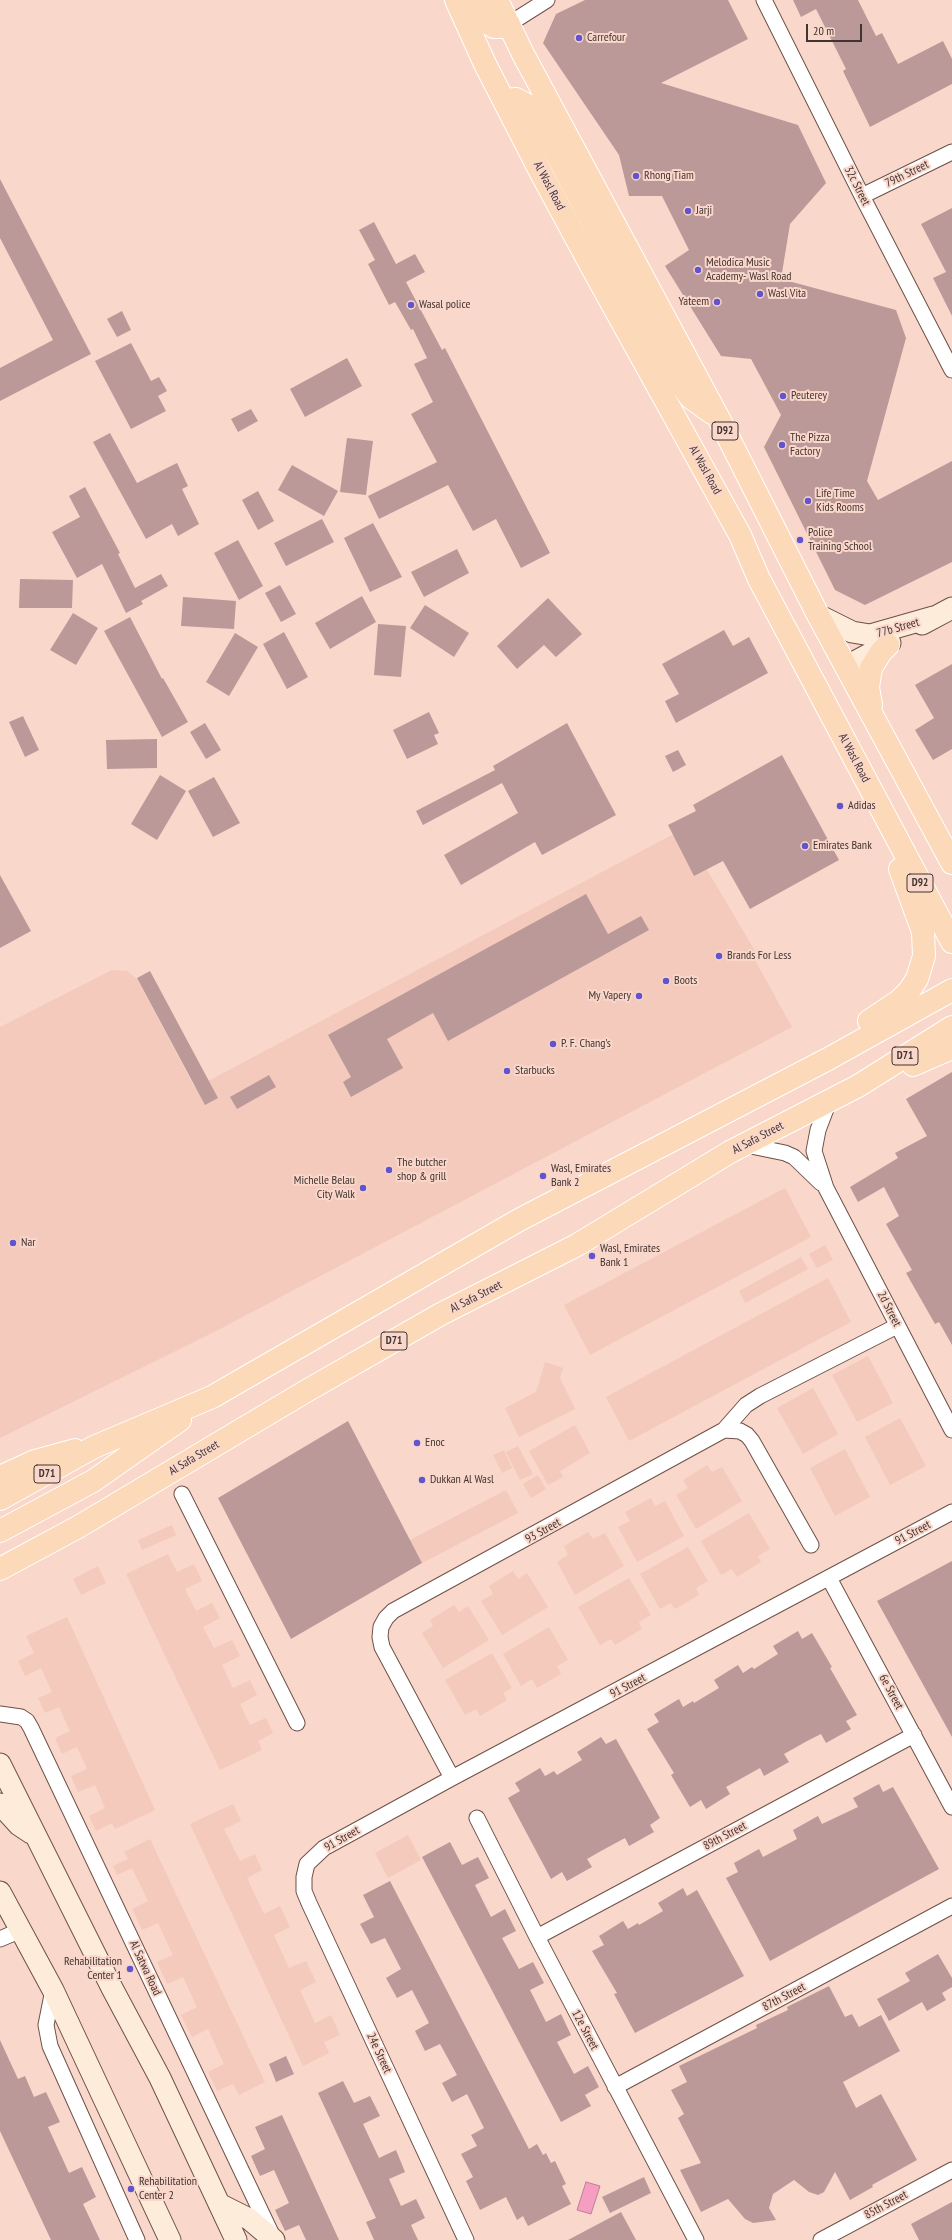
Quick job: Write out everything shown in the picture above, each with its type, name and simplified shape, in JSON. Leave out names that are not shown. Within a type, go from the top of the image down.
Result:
[{"type":"main road","name":"Al Wasl Road","points":[[456,0],[485,64],[591,266],[740,535],[759,579],[952,942]]},
{"type":"main road","points":[[474,0],[487,23],[494,27],[509,24]]},
{"type":"main road","name":"D92","points":[[497,0],[523,54],[718,417],[818,615],[873,714],[952,863]]},
{"type":"main road","points":[[505,100],[519,100],[531,107],[673,372],[690,397],[701,407],[718,417]]},
{"type":"main road","name":"77b Street","points":[[846,666],[888,645],[933,617],[952,608]]},
{"type":"main road","name":"77b Street","points":[[818,615],[852,632],[870,635],[879,634],[933,617]]},
{"type":"main road","points":[[873,714],[869,692],[869,678],[875,660],[888,645]]},
{"type":"main road","points":[[828,1059],[842,1038],[899,1001],[917,979],[922,965],[924,947],[923,932],[892,848],[889,823]]},
{"type":"main road","name":"D71","points":[[0,1499],[94,1446],[212,1397],[519,1220],[828,1059],[952,990]]},
{"type":"main road","name":"Al Safa Street","points":[[0,1569],[78,1527],[308,1390],[441,1314],[577,1245],[746,1144],[858,1086],[952,1027]]},
{"type":"main road","points":[[858,1086],[887,1078],[937,1053],[952,1048]]},
{"type":"main road","points":[[0,1531],[105,1473],[212,1397]]},
{"type":"main road","points":[[0,1477],[52,1455],[94,1446]]},
{"type":"main road","points":[[0,1764],[112,1988],[160,2078],[236,2240]]},
{"type":"main road","points":[[0,1804],[19,1825],[36,1837]]},
{"type":"main road","points":[[0,1892],[53,1990],[170,2240]]},
{"type":"main road","points":[[219,2204],[249,2219],[274,2240]]},
{"type":"street","points":[[509,24],[547,0]]},
{"type":"street","name":"32c Street","points":[[764,0],[862,196],[952,370]]},
{"type":"street","name":"79th Street","points":[[862,196],[952,152]]},
{"type":"street","name":"2d Street","points":[[829,1101],[818,1130],[814,1151],[826,1188],[952,1430]]},
{"type":"street","name":"2d Street","points":[[746,1144],[785,1153],[794,1157],[826,1188]]},
{"type":"street","points":[[724,1430],[742,1409],[760,1396],[897,1326]]},
{"type":"street","points":[[724,1430],[740,1431],[747,1434],[812,1545]]},
{"type":"street","name":"93 Street","points":[[452,1778],[382,1647],[380,1637],[381,1627],[386,1618],[393,1612],[724,1430]]},
{"type":"street","points":[[182,1494],[297,1723]]},
{"type":"street","name":"91 Street","points":[[307,1864],[324,1848],[452,1778],[952,1512]]},
{"type":"street","name":"6e Street","points":[[829,1578],[952,1807]]},
{"type":"street","name":"Al Satwa Road","points":[[0,1714],[20,1717],[27,1721],[31,1728],[274,2240]]},
{"type":"street","name":"89th Street","points":[[537,1937],[914,1735]]},
{"type":"street","name":"12e Street","points":[[476,1818],[696,2240]]},
{"type":"street","name":"24e Street","points":[[307,1864],[304,1877],[304,1891],[309,1904],[466,2240]]},
{"type":"street","name":"87th Street","points":[[615,2087],[952,1906]]},
{"type":"street","points":[[0,1939],[21,1930]]},
{"type":"street","points":[[53,1990],[46,2025],[50,2046],[137,2240]]},
{"type":"street","name":"85th Street","points":[[821,2240],[952,2170]]},
{"type":"shaded area","points":[[683,829],[755,951],[751,953],[792,1027],[218,1330],[0,1438],[0,1027],[112,970],[127,971],[137,979],[195,1088]]},
{"type":"shaded area","points":[[785,1188],[811,1237],[590,1355],[564,1305]]},
{"type":"shaded area","points":[[825,1245],[833,1260],[817,1268],[809,1254]]},
{"type":"shaded area","points":[[801,1257],[808,1269],[745,1303],[739,1291]]},
{"type":"shaded area","points":[[828,1278],[851,1322],[629,1441],[606,1397]]},
{"type":"shaded area","points":[[868,1356],[893,1403],[857,1422],[832,1375]]},
{"type":"shaded area","points":[[545,1362],[563,1368],[560,1378],[575,1409],[519,1437],[505,1408],[536,1392]]},
{"type":"shaded area","points":[[813,1388],[838,1434],[803,1454],[777,1408]]},
{"type":"shaded area","points":[[900,1418],[926,1466],[890,1485],[865,1437]]},
{"type":"shaded area","points":[[575,1425],[590,1453],[560,1471],[563,1477],[548,1485],[529,1451]]},
{"type":"shaded area","points":[[518,1446],[533,1474],[520,1480],[506,1452]]},
{"type":"shaded area","points":[[845,1449],[870,1497],[835,1516],[810,1468]]},
{"type":"shaded area","points":[[504,1450],[512,1468],[502,1473],[493,1455]]},
{"type":"shaded area","points":[[707,1465],[712,1472],[722,1467],[742,1501],[696,1529],[676,1495],[688,1488],[683,1480]]},
{"type":"shaded area","points":[[538,1475],[546,1489],[531,1498],[523,1484]]},
{"type":"shaded area","points":[[506,1490],[518,1513],[422,1563],[410,1540]]},
{"type":"shaded area","points":[[651,1498],[655,1506],[665,1501],[684,1536],[637,1562],[618,1527],[630,1521],[625,1512]]},
{"type":"shaded area","points":[[749,1513],[770,1549],[758,1556],[761,1562],[737,1577],[732,1569],[721,1575],[701,1541]]},
{"type":"shaded area","points":[[172,1525],[176,1535],[142,1550],[138,1540]]},
{"type":"shaded area","points":[[588,1532],[593,1539],[605,1533],[624,1566],[575,1595],[557,1562],[568,1555],[564,1546]]},
{"type":"shaded area","points":[[688,1547],[708,1581],[696,1588],[699,1595],[675,1609],[671,1603],[660,1609],[640,1574]]},
{"type":"shaded area","points":[[168,1554],[177,1572],[194,1564],[202,1581],[185,1589],[196,1611],[212,1603],[220,1618],[203,1627],[214,1648],[232,1640],[240,1656],[222,1665],[233,1688],[250,1680],[257,1695],[240,1704],[250,1725],[266,1718],[273,1733],[258,1741],[262,1750],[220,1770],[126,1574]]},
{"type":"shaded area","points":[[98,1566],[106,1583],[81,1595],[73,1579]]},
{"type":"shaded area","points":[[513,1571],[518,1579],[527,1573],[548,1607],[502,1635],[481,1601],[493,1594],[489,1586]]},
{"type":"shaded area","points":[[629,1578],[651,1615],[639,1622],[642,1629],[615,1645],[611,1639],[600,1645],[578,1607]]},
{"type":"shaded area","points":[[454,1605],[459,1612],[468,1606],[489,1640],[443,1668],[422,1633],[433,1626],[430,1620]]},
{"type":"shaded area","points":[[67,1617],[155,1810],[115,1829],[112,1823],[96,1831],[89,1816],[105,1808],[95,1785],[78,1792],[71,1776],[87,1769],[77,1747],[62,1754],[55,1738],[70,1731],[59,1707],[45,1713],[38,1698],[52,1692],[41,1668],[25,1676],[18,1661],[34,1653],[26,1636]]},
{"type":"shaded area","points":[[549,1627],[568,1660],[557,1666],[561,1674],[537,1688],[532,1679],[521,1686],[503,1654]]},
{"type":"shaded area","points":[[492,1653],[512,1688],[503,1693],[507,1700],[480,1716],[476,1709],[465,1715],[445,1680]]},
{"type":"shaded area","points":[[233,1804],[241,1821],[224,1829],[240,1861],[255,1854],[262,1870],[247,1878],[264,1914],[280,1906],[290,1927],[274,1935],[289,1968],[306,1961],[316,1982],[300,1990],[315,2023],[331,2015],[340,2035],[324,2042],[329,2053],[303,2066],[190,1824]]},
{"type":"shaded area","points":[[408,1835],[421,1860],[388,1878],[375,1853]]},
{"type":"shaded area","points":[[150,1839],[265,2082],[239,2095],[233,2084],[217,2091],[208,2072],[224,2064],[208,2029],[192,2037],[181,2015],[197,2007],[183,1977],[167,1984],[157,1962],[173,1955],[158,1923],[142,1930],[132,1909],[148,1901],[132,1868],[117,1875],[113,1866],[128,1859],[124,1852]]},
{"type":"shaded area","points":[[586,2182],[600,2186],[591,2214],[577,2210]]},
{"type":"building","name":"Wasl Vita","points":[[585,0],[728,0],[748,39],[661,83],[798,125],[826,183],[790,224],[781,279],[896,310],[906,338],[867,481],[878,500],[952,461],[952,562],[865,605],[835,590],[764,447],[781,415],[751,359],[721,356],[665,266],[689,250],[662,196],[629,196],[619,155],[543,43],[556,14]]},
{"type":"building","points":[[793,0],[858,0],[876,36],[882,33],[898,64],[943,41],[952,59],[952,84],[870,127],[843,71],[846,69],[816,9],[801,17]]},
{"type":"building","points":[[0,179],[91,354],[0,401],[0,368],[53,340],[0,238]]},
{"type":"building","points":[[952,208],[952,316],[933,278],[946,272],[921,224]]},
{"type":"building","points":[[374,222],[396,264],[415,254],[425,272],[406,282],[442,350],[445,348],[550,553],[521,568],[496,519],[473,531],[448,485],[379,519],[368,496],[437,462],[411,414],[433,402],[414,364],[427,358],[413,329],[411,330],[395,302],[389,305],[368,264],[375,260],[359,230]]},
{"type":"building","points":[[122,311],[131,330],[117,337],[107,319]]},
{"type":"building","points":[[131,343],[151,381],[159,377],[167,391],[158,396],[166,411],[131,429],[95,361]]},
{"type":"building","points":[[347,358],[362,386],[305,417],[290,389]]},
{"type":"building","points":[[251,409],[258,421],[238,432],[231,419]]},
{"type":"building","points":[[110,433],[137,483],[177,463],[188,486],[182,489],[199,524],[178,536],[172,524],[146,539],[93,442]]},
{"type":"building","points":[[347,438],[373,441],[366,495],[340,492]]},
{"type":"building","points":[[292,465],[338,491],[324,516],[278,490]]},
{"type":"building","points":[[85,487],[120,553],[118,554],[135,588],[161,574],[168,586],[141,601],[143,604],[126,613],[102,564],[77,578],[52,532],[80,517],[69,496]]},
{"type":"building","points":[[258,491],[274,521],[258,530],[242,500]]},
{"type":"building","points":[[322,519],[334,542],[286,566],[274,543]]},
{"type":"building","points":[[373,523],[402,577],[370,592],[344,538]]},
{"type":"building","points":[[238,540],[263,586],[239,600],[214,553]]},
{"type":"building","points":[[457,549],[469,573],[424,597],[411,572]]},
{"type":"building","points":[[20,579],[73,580],[72,608],[19,608]]},
{"type":"building","points":[[280,585],[296,614],[281,622],[265,593]]},
{"type":"building","points":[[362,596],[376,622],[330,649],[315,623]]},
{"type":"building","points":[[183,597],[236,601],[234,629],[181,626]]},
{"type":"building","points":[[548,598],[582,634],[556,657],[544,645],[517,669],[497,646]]},
{"type":"building","points":[[425,605],[469,633],[454,657],[410,628]]},
{"type":"building","points":[[73,613],[98,628],[76,665],[50,650]]},
{"type":"building","points":[[130,617],[162,679],[163,678],[188,722],[162,737],[104,631]]},
{"type":"building","points":[[378,624],[406,626],[401,677],[374,675]]},
{"type":"building","points":[[724,630],[733,646],[749,637],[768,673],[676,723],[665,701],[679,694],[662,664]]},
{"type":"building","points":[[284,632],[308,677],[287,689],[263,644]]},
{"type":"building","points":[[235,633],[258,647],[229,696],[206,682]]},
{"type":"building","points":[[952,664],[952,749],[933,760],[915,730],[934,718],[915,685]]},
{"type":"building","points":[[429,712],[439,733],[434,735],[438,744],[407,759],[393,730]]},
{"type":"building","points":[[23,716],[39,750],[25,757],[9,722]]},
{"type":"building","points":[[205,723],[221,750],[206,759],[190,732]]},
{"type":"building","points":[[567,723],[616,815],[542,855],[535,842],[461,885],[444,855],[518,813],[502,783],[423,825],[416,811],[495,770],[493,766]]},
{"type":"building","points":[[157,739],[157,768],[107,769],[106,740]]},
{"type":"building","points":[[678,750],[686,765],[673,772],[665,756]]},
{"type":"building","points":[[782,755],[839,860],[750,909],[723,861],[694,876],[668,825],[696,811],[693,805]]},
{"type":"building","points":[[160,775],[186,791],[157,840],[131,824]]},
{"type":"building","points":[[214,777],[240,823],[213,837],[188,791]]},
{"type":"building","points":[[0,875],[31,931],[0,948]]},
{"type":"building","points":[[586,894],[608,934],[641,916],[649,930],[448,1041],[433,1013],[387,1039],[403,1068],[351,1097],[343,1082],[351,1077],[328,1035]]},
{"type":"building","points":[[150,971],[218,1098],[205,1105],[137,978]]},
{"type":"building","points":[[952,1072],[952,1345],[939,1322],[935,1324],[906,1273],[912,1270],[886,1224],[899,1216],[884,1187],[858,1202],[850,1187],[898,1158],[895,1153],[927,1136],[906,1099]]},
{"type":"building","points":[[269,1075],[276,1087],[237,1109],[230,1097]]},
{"type":"building","points":[[348,1421],[422,1563],[291,1639],[218,1498]]},
{"type":"building","points":[[952,1561],[952,1737],[877,1601]]},
{"type":"building","points":[[798,1631],[802,1639],[812,1633],[832,1667],[830,1668],[857,1715],[846,1721],[851,1729],[826,1743],[821,1734],[809,1740],[784,1754],[789,1762],[764,1776],[760,1768],[726,1787],[730,1794],[706,1809],[701,1800],[690,1807],[671,1775],[674,1773],[647,1729],[659,1722],[654,1714],[679,1699],[683,1707],[693,1701],[694,1703],[719,1688],[714,1680],[738,1665],[743,1673],[752,1667],[754,1669],[778,1654],[773,1646]]},
{"type":"building","points":[[601,1737],[606,1744],[616,1739],[660,1818],[650,1825],[654,1832],[629,1846],[625,1838],[601,1851],[587,1859],[592,1867],[567,1881],[562,1872],[551,1879],[508,1798],[520,1791],[515,1783],[540,1768],[545,1776],[554,1771],[557,1775],[582,1760],[577,1752]]},
{"type":"building","points":[[879,1784],[883,1792],[893,1787],[939,1869],[770,1961],[726,1878],[738,1872],[734,1863],[759,1849],[763,1857],[797,1839],[793,1830],[818,1816],[822,1824],[858,1807],[853,1798]]},
{"type":"building","points":[[450,1842],[462,1865],[478,1857],[489,1878],[475,1885],[491,1917],[505,1909],[516,1931],[502,1938],[519,1969],[533,1962],[544,1983],[530,1990],[546,2022],[561,2014],[571,2035],[557,2042],[574,2074],[588,2066],[599,2087],[585,2095],[591,2106],[561,2122],[422,1857]]},
{"type":"building","points":[[390,1881],[529,2149],[537,2144],[543,2155],[546,2153],[551,2163],[555,2161],[566,2184],[562,2186],[571,2204],[528,2226],[523,2216],[517,2220],[506,2197],[480,2210],[466,2181],[473,2177],[461,2154],[477,2146],[471,2135],[484,2128],[467,2094],[452,2102],[442,2083],[457,2075],[440,2044],[425,2051],[415,2031],[429,2023],[412,1990],[397,1998],[386,1978],[401,1969],[385,1938],[371,1944],[360,1924],[374,1917],[363,1895]]},
{"type":"building","points":[[683,1888],[687,1896],[697,1890],[744,1976],[635,2033],[614,1994],[617,1993],[592,1951],[604,1945],[599,1936],[623,1921],[628,1929],[638,1923],[639,1925],[663,1911],[658,1903]]},
{"type":"building","points":[[938,1954],[952,1978],[952,1987],[942,1993],[946,2000],[927,2011],[922,2002],[889,2021],[877,1999],[910,1981],[905,1973]]},
{"type":"building","points":[[829,1986],[845,2017],[852,2014],[859,2027],[881,2015],[900,2051],[843,2082],[856,2108],[881,2094],[917,2160],[872,2185],[873,2187],[850,2200],[835,2172],[824,2192],[818,2195],[809,2192],[794,2180],[773,2194],[769,2208],[776,2220],[753,2223],[745,2219],[728,2199],[701,2212],[680,2170],[701,2163],[678,2118],[684,2114],[671,2090],[687,2082],[679,2066],[757,2028],[756,2025],[788,2010],[787,2007]]},
{"type":"building","points":[[0,2040],[18,2079],[25,2076],[34,2097],[46,2092],[60,2122],[48,2127],[69,2173],[82,2167],[96,2197],[83,2204],[100,2240],[51,2240],[0,2131]]},
{"type":"building","points":[[286,2056],[294,2074],[276,2082],[269,2064]]},
{"type":"building","points":[[343,2081],[354,2103],[370,2096],[380,2116],[363,2124],[379,2158],[396,2150],[405,2172],[389,2179],[401,2206],[416,2199],[425,2218],[411,2225],[418,2240],[374,2240],[366,2222],[376,2218],[318,2093]]},
{"type":"building","points":[[282,2115],[339,2240],[306,2240],[299,2225],[285,2231],[275,2210],[289,2203],[274,2170],[260,2176],[251,2156],[265,2149],[255,2127]]},
{"type":"building","points":[[644,2177],[651,2193],[610,2213],[602,2197]]},
{"type":"building","points":[[952,2202],[952,2240],[919,2240],[911,2224]]},
{"type":"building","points":[[621,2212],[636,2240],[568,2240]]},
{"type":"place","name":"Carrefour","points":[[579,38]]},
{"type":"place","name":"Rhong Tiam","points":[[636,176]]},
{"type":"place","name":"Jarji","points":[[688,211]]},
{"type":"place","name":"Melodica Music Academy- Wasl Road","points":[[698,270]]},
{"type":"place","name":"Wasl Vita","points":[[760,294]]},
{"type":"place","name":"Yateem","points":[[717,302]]},
{"type":"place","name":"Wasal police","points":[[411,305]]},
{"type":"place","name":"Peuterey","points":[[783,396]]},
{"type":"place","name":"The Pizza Factory","points":[[782,445]]},
{"type":"place","name":"Life Time Kids Rooms","points":[[808,501]]},
{"type":"place","name":"Police Training School","points":[[800,540]]},
{"type":"place","name":"Adidas","points":[[840,806]]},
{"type":"place","name":"Emirates Bank","points":[[805,846]]},
{"type":"place","name":"Brands For Less","points":[[719,956]]},
{"type":"place","name":"Boots","points":[[666,981]]},
{"type":"place","name":"My Vapery","points":[[639,996]]},
{"type":"place","name":"P. F. Chang’s","points":[[553,1044]]},
{"type":"place","name":"Starbucks","points":[[507,1071]]},
{"type":"place","name":"The butcher shop & grill","points":[[389,1170]]},
{"type":"place","name":"Wasl, Emirates Bank 2","points":[[543,1176]]},
{"type":"place","name":"Michelle Belau City Walk","points":[[363,1188]]},
{"type":"place","name":"Nar","points":[[13,1243]]},
{"type":"place","name":"Wasl, Emirates Bank 1","points":[[592,1256]]},
{"type":"place","name":"Enoc","points":[[417,1443]]},
{"type":"place","name":"Dukkan Al Wasl","points":[[422,1480]]},
{"type":"place","name":"Rehabilitation Center 1","points":[[130,1969]]},
{"type":"place","name":"Rehabilitation Center 2","points":[[131,2189]]}]
